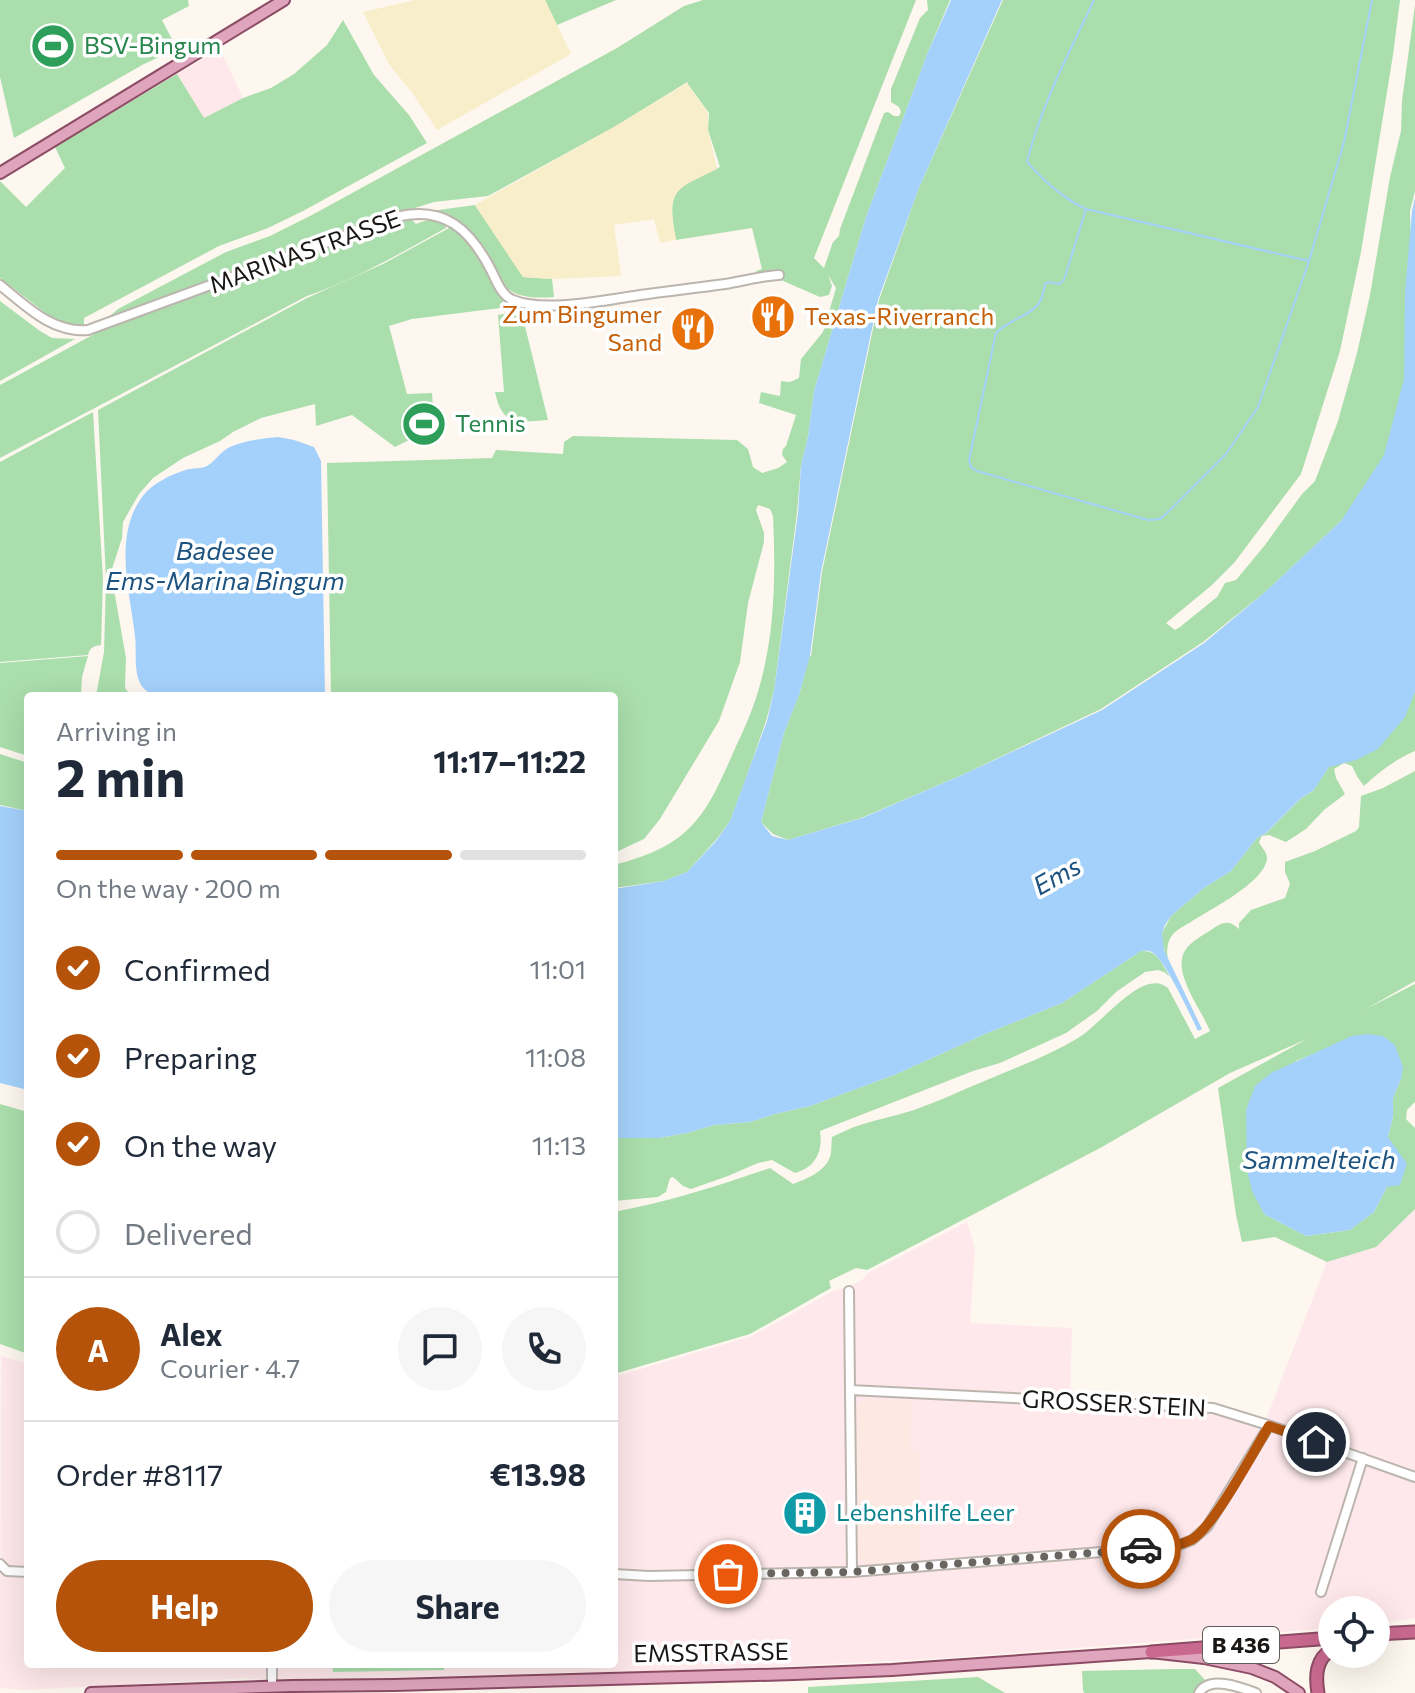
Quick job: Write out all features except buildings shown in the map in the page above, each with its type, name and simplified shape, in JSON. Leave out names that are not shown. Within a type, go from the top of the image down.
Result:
[{"type":"highway","points":[[1390,1633],[1415,1632]]},
{"type":"highway","name":"EMSSTRASSE","points":[[1151,1652],[1318,1639]]},
{"type":"highway","points":[[1318,1667],[1318,1693]]},
{"type":"main road","points":[[0,173],[284,0]]},
{"type":"main road","points":[[1151,1652],[1252,1668],[1275,1677],[1299,1693]]},
{"type":"main road","name":"EMSSTRASSE","points":[[91,1693],[794,1674],[1151,1652]]},
{"type":"street","name":"MARINASTRASSE","points":[[0,285],[54,325],[70,330],[88,330],[396,217],[421,213],[436,215],[464,231],[480,250],[504,295],[517,302],[566,305],[779,275]]},
{"type":"street","points":[[849,1291],[852,1572]]},
{"type":"street","name":"GROSSER STEIN","points":[[850,1390],[1213,1408],[1415,1477]]},
{"type":"street","points":[[618,1574],[852,1572],[1177,1546],[1192,1540],[1207,1527],[1269,1426]]},
{"type":"street","points":[[1321,1592],[1363,1458]]},
{"type":"street","points":[[0,1564],[7,1571],[24,1572]]},
{"type":"street","points":[[272,1668],[272,1686]]},
{"type":"street","points":[[1199,1693],[1202,1687],[1220,1683],[1256,1693]]},
{"type":"shaded area","points":[[220,49],[243,98],[204,118],[177,74]]},
{"type":"shaded area","points":[[1415,1209],[1415,1618],[1390,1622],[1390,1596],[1318,1596],[1318,1629],[948,1658],[683,1671],[543,1673],[437,1682],[299,1686],[247,1678],[23,1690],[0,1688],[1,1356],[24,1363],[24,1668],[618,1668],[618,1376],[752,1336],[967,1222],[975,1249],[970,1323],[1072,1328],[1070,1399],[1214,1405],[1265,1422],[1327,1262],[1376,1247]]},
{"type":"shaded area","points":[[865,1399],[912,1401],[910,1450],[920,1451],[920,1559],[866,1564],[858,1553],[857,1407]]},
{"type":"green space","name":"BSV-Bingum","points":[[0,0],[188,0],[189,6],[162,20],[177,49],[144,64],[14,138],[0,77]]},
{"type":"green space","points":[[545,0],[616,0],[557,25]]},
{"type":"green space","points":[[703,0],[916,0],[814,258],[824,268],[833,242],[839,236],[884,113],[899,116],[901,112],[891,102],[891,89],[920,18],[928,10],[927,0],[950,0],[866,217],[814,391],[801,465],[774,691],[730,821],[687,872],[664,881],[618,887],[618,864],[670,843],[700,816],[747,722],[762,676],[771,631],[774,562],[773,516],[770,509],[758,505],[756,510],[764,542],[748,603],[740,662],[719,721],[660,819],[644,839],[618,851],[618,692],[331,692],[327,463],[492,458],[496,450],[563,454],[564,442],[573,436],[737,440],[748,449],[753,467],[762,473],[787,462],[782,455],[783,449],[796,415],[759,403],[761,392],[780,396],[781,381],[790,382],[799,378],[801,359],[823,332],[836,288],[828,275],[832,286],[829,295],[820,297],[774,277],[757,274],[756,271],[762,269],[752,228],[676,240],[672,209],[677,192],[720,167],[708,130],[709,113],[687,83],[689,81],[614,127],[488,196],[434,202],[298,252],[331,232],[294,252],[111,315],[226,252],[270,236],[312,215],[617,48],[684,6]]},
{"type":"green space","points":[[1003,0],[1400,0],[1361,252],[1340,351],[1301,474],[1234,563],[1166,623],[1175,630],[1180,627],[1217,597],[1225,583],[1236,580],[1315,481],[1338,421],[1370,295],[1401,131],[1415,5],[1415,191],[1410,211],[1415,418],[1391,456],[1341,521],[1264,593],[1203,642],[1101,709],[962,775],[861,818],[788,840],[773,834],[761,822],[784,733],[811,656],[822,572],[879,300],[918,190]]},
{"type":"green space","points":[[343,20],[374,75],[409,115],[427,143],[303,211],[219,246],[84,318],[84,325],[57,322],[0,278],[0,181],[26,207],[65,168],[55,147],[177,74],[204,118],[271,88],[294,74],[327,45]]},
{"type":"green space","points":[[475,205],[523,277],[552,279],[554,297],[529,297],[512,292],[502,283],[486,252],[473,236],[450,219],[431,211]]},
{"type":"green space","points":[[411,219],[416,224],[427,220],[437,221],[445,224],[446,228],[361,274],[307,296],[0,458],[0,385],[98,332]]},
{"type":"green space","points":[[451,227],[476,250],[504,300],[500,308],[412,319],[389,326],[407,394],[432,393],[435,436],[415,437],[395,447],[352,415],[316,426],[315,404],[261,418],[183,458],[153,478],[139,494],[123,522],[122,538],[112,569],[126,658],[125,688],[128,692],[97,692],[104,652],[106,580],[98,410],[307,298],[383,264]]},
{"type":"green space","points":[[0,301],[52,338],[75,339],[0,381]]},
{"type":"green space","points":[[509,313],[523,318],[548,420],[513,420],[507,417],[498,403],[495,392],[504,392],[498,315]]},
{"type":"green space","points":[[93,412],[103,579],[101,645],[93,647],[88,655],[0,662],[0,462]]},
{"type":"green space","points":[[88,656],[81,692],[24,692],[24,755],[0,747],[0,663]]},
{"type":"green space","points":[[1415,692],[1415,751],[1388,766],[1364,786],[1352,766],[1344,763],[1334,769],[1345,794],[1306,829],[1286,842],[1269,835],[1262,836],[1259,842],[1267,858],[1264,867],[1247,886],[1175,932],[1168,943],[1168,962],[1162,933],[1171,916],[1204,888],[1231,871],[1257,838],[1313,791],[1329,767]]},
{"type":"green space","points":[[0,754],[24,762],[24,810],[0,805]]},
{"type":"green space","points":[[1415,771],[1415,981],[1366,1009],[1415,984],[1415,1102],[1407,1110],[1406,1119],[1415,1128],[1415,1209],[1376,1247],[1327,1262],[1275,1237],[1242,1242],[1218,1088],[1307,1039],[1230,1073],[1102,1147],[867,1270],[856,1268],[829,1281],[831,1288],[750,1334],[618,1373],[618,1211],[693,1193],[770,1168],[793,1184],[804,1180],[828,1162],[832,1137],[856,1126],[923,1107],[1031,1062],[1087,1032],[1122,1000],[1146,985],[1158,983],[1168,988],[1195,1039],[1210,1031],[1184,979],[1182,958],[1186,949],[1222,924],[1229,923],[1239,929],[1239,923],[1251,910],[1285,898],[1290,884],[1285,862],[1356,831],[1359,827],[1361,796]],"holes":[[[1323,1050],[1401,1079],[1393,1098],[1387,1187],[1374,1212],[1350,1230],[1306,1236],[1264,1214],[1296,1061]]]},
{"type":"green space","points":[[1141,951],[1156,955],[1170,977],[1158,970],[1145,972],[1066,1033],[1000,1063],[820,1131],[816,1157],[808,1167],[795,1173],[772,1160],[691,1189],[673,1177],[666,1192],[658,1197],[618,1201],[618,1138],[659,1138],[714,1125],[750,1122],[810,1106],[894,1075],[1062,1003]]},
{"type":"green space","points":[[0,1104],[24,1111],[24,1353],[0,1344]]},
{"type":"green space","points":[[332,1668],[444,1668],[444,1670],[333,1672]]},
{"type":"green space","points":[[1195,1669],[1205,1680],[1194,1693],[1084,1693],[1083,1690],[1082,1671]]},
{"type":"green space","points":[[978,1677],[1005,1693],[808,1693],[808,1687]]},
{"type":"sand","points":[[415,0],[545,0],[571,54],[437,130],[389,64],[363,12]]},
{"type":"sand","points":[[687,83],[708,113],[708,130],[717,169],[676,193],[672,210],[676,240],[660,243],[654,219],[614,225],[621,276],[523,277],[475,205]]},
{"type":"water","name":"Ems","points":[[951,0],[1002,0],[918,190],[878,300],[821,572],[810,656],[784,733],[761,822],[772,836],[788,840],[862,818],[1102,710],[1204,643],[1264,593],[1341,521],[1384,455],[1404,379],[1405,292],[1415,197],[1415,692],[1405,717],[1378,749],[1356,760],[1329,767],[1314,790],[1257,838],[1231,871],[1204,888],[1165,925],[1162,933],[1164,950],[1202,1029],[1198,1031],[1158,958],[1150,951],[1141,951],[1062,1003],[894,1075],[810,1106],[750,1122],[714,1125],[659,1138],[618,1138],[618,888],[664,881],[687,872],[730,821],[767,721],[774,691],[798,513],[801,465],[814,391],[866,217],[928,52]]},
{"type":"water","name":"Badesee Ems-Marina Bingum","points":[[278,437],[294,440],[314,447],[321,461],[325,692],[149,692],[141,685],[137,673],[127,583],[126,547],[133,513],[151,487],[189,469],[207,466],[225,450],[258,439]]},
{"type":"water","points":[[0,806],[24,810],[24,1089],[0,1083]]},
{"type":"water","name":"Sammelteich","points":[[1352,1036],[1383,1036],[1395,1045],[1403,1067],[1393,1098],[1393,1117],[1388,1137],[1407,1164],[1400,1185],[1387,1187],[1374,1212],[1350,1230],[1306,1236],[1264,1214],[1252,1191],[1247,1170],[1246,1110],[1255,1086],[1271,1073]]},
{"type":"waterway","points":[[1094,0],[1048,100],[1027,162],[1054,188],[1086,209],[1309,261],[1344,142],[1372,0]]},
{"type":"waterway","points":[[1086,209],[1064,280],[1059,284],[1045,284],[1036,307],[996,333],[969,460],[971,467],[977,471],[1148,520],[1160,519],[1226,454],[1258,407],[1309,261]]},
{"type":"way so far","points":[[728,1574],[852,1572],[1141,1549]]},
{"type":"place","name":"BSV-Bingum","points":[[53,46]]},
{"type":"place","name":"Texas-Riverranch","points":[[773,317]]},
{"type":"place","name":"Zum Bingumer Sand","points":[[693,329]]},
{"type":"place","name":"Tennis","points":[[424,424]]},
{"type":"place","name":"Lebenshilfe Leer","points":[[805,1513]]},
{"type":"route","points":[[1141,1549],[1177,1546],[1200,1535],[1213,1519],[1269,1426],[1316,1442]]}]
